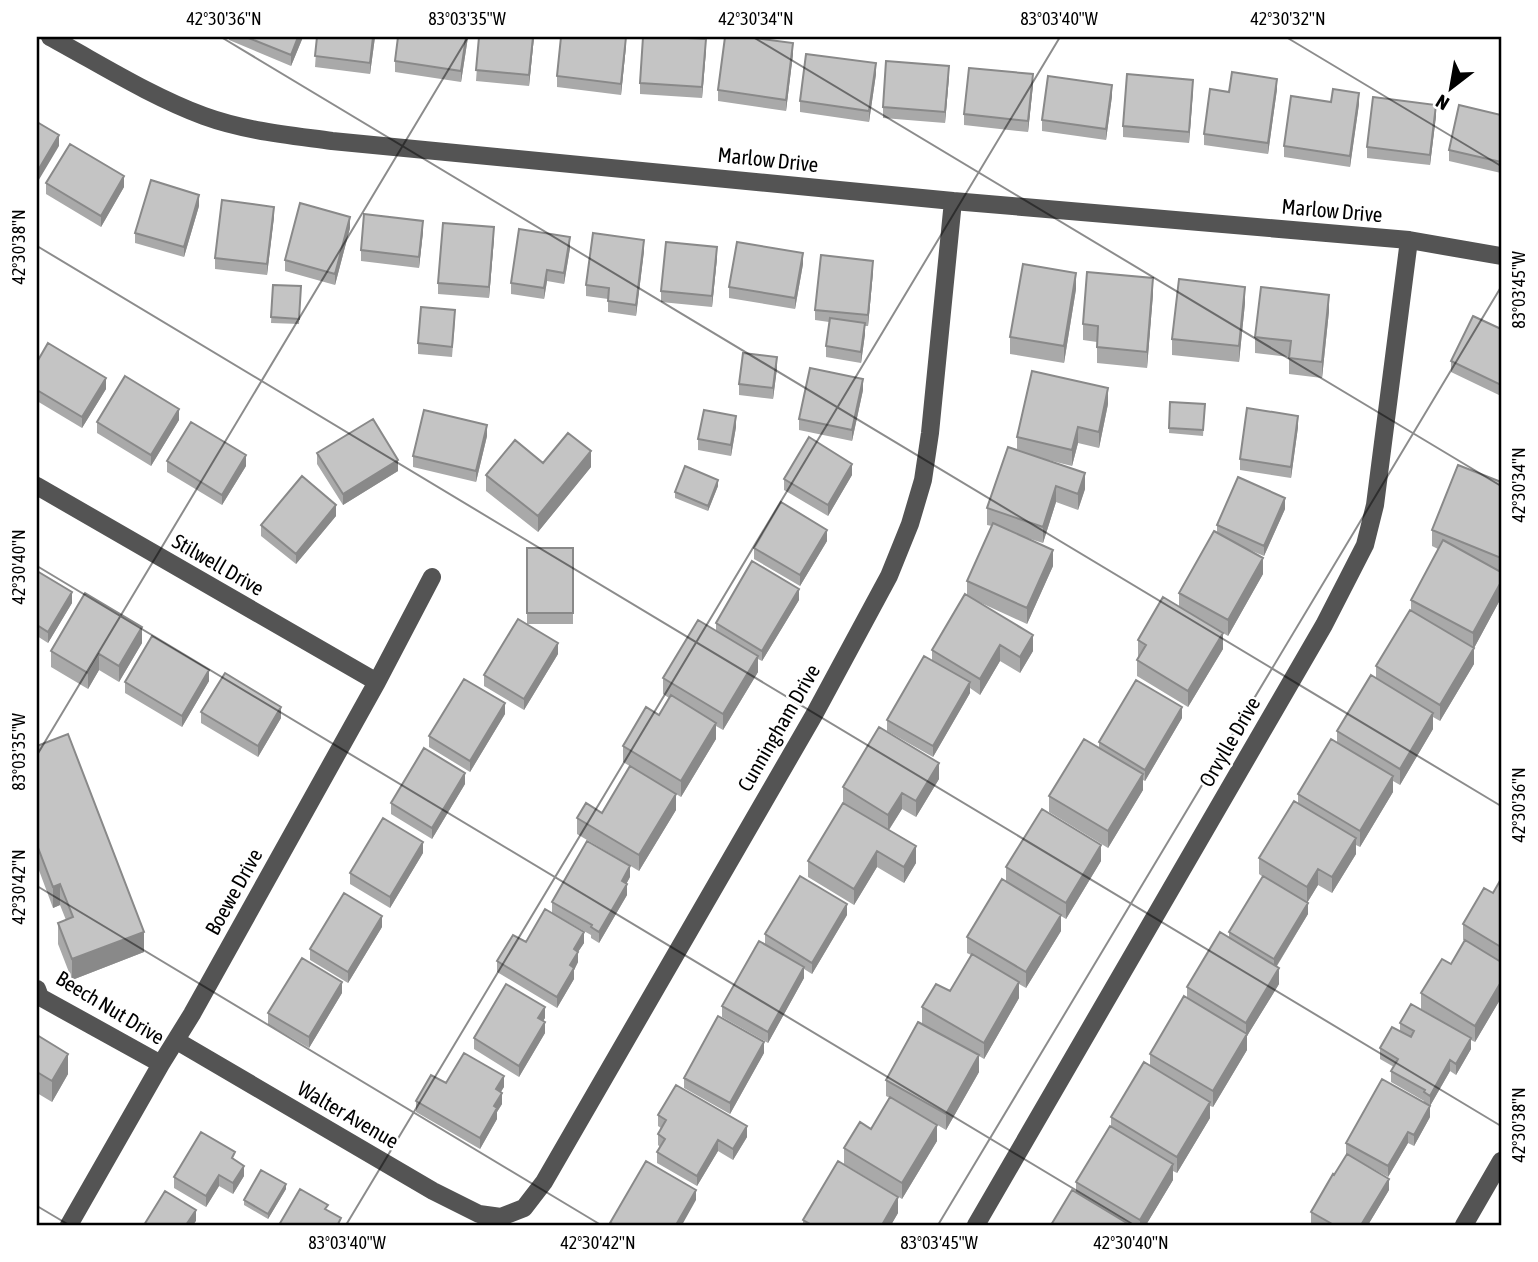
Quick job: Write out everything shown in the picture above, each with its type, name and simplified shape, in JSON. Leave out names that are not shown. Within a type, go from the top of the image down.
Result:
[{"type":"street","name":"Marlow Drive","points":[[50,37],[165,99],[206,117],[255,130],[345,142],[953,201],[1409,240],[1501,256]]},
{"type":"street","name":"Cunningham Drive","points":[[501,1217],[524,1208],[544,1182],[814,715],[889,576],[910,524],[923,480],[953,201]]},
{"type":"street","name":"Orvylle Drive","points":[[976,1225],[1324,625],[1365,545],[1375,505],[1409,240]]},
{"type":"street","name":"Stilwell Drive","points":[[37,486],[377,682]]},
{"type":"street","name":"Boewe Drive","points":[[69,1225],[161,1064],[177,1041],[377,682],[432,577]]},
{"type":"street","name":"Beech Nut Drive","points":[[38,995],[161,1064]]},
{"type":"street","name":"Walter Avenue","points":[[177,1041],[433,1191],[480,1214],[501,1217]]},
{"type":"street","points":[[1464,1225],[1501,1161]]},
{"type":"building","points":[[246,37],[298,37],[291,55]]},
{"type":"building","points":[[317,37],[373,37],[370,63],[315,56]]},
{"type":"building","points":[[398,37],[466,37],[461,71],[395,61]]},
{"type":"building","points":[[479,37],[533,37],[529,75],[476,70]]},
{"type":"building","points":[[561,37],[626,37],[621,84],[557,76]]},
{"type":"building","points":[[643,37],[706,39],[702,87],[640,83]]},
{"type":"building","points":[[725,37],[793,43],[786,100],[718,90]]},
{"type":"building","points":[[806,54],[876,63],[869,111],[800,101]]},
{"type":"building","points":[[886,61],[949,66],[945,112],[883,107]]},
{"type":"building","points":[[969,68],[1033,74],[1028,121],[964,114]]},
{"type":"building","points":[[1232,72],[1277,79],[1268,143],[1204,134],[1210,89],[1229,92]]},
{"type":"building","points":[[1127,74],[1193,80],[1189,132],[1123,126]]},
{"type":"building","points":[[1048,76],[1112,85],[1106,129],[1042,120]]},
{"type":"building","points":[[1333,89],[1359,93],[1350,156],[1284,146],[1291,96],[1331,102]]},
{"type":"building","points":[[1373,97],[1436,105],[1430,155],[1367,147]]},
{"type":"building","points":[[1459,105],[1501,115],[1501,162],[1449,150]]},
{"type":"building","points":[[37,122],[59,135],[37,172]]},
{"type":"building","points":[[70,144],[124,176],[101,216],[46,183]]},
{"type":"building","points":[[151,180],[199,195],[184,247],[135,233]]},
{"type":"building","points":[[222,200],[274,207],[267,264],[215,258]]},
{"type":"building","points":[[300,203],[350,217],[335,274],[285,260]]},
{"type":"building","points":[[364,214],[423,221],[419,257],[361,250]]},
{"type":"building","points":[[443,223],[494,227],[489,287],[438,283]]},
{"type":"building","points":[[519,229],[570,237],[564,273],[547,270],[544,288],[511,283]]},
{"type":"building","points":[[593,233],[644,240],[636,305],[608,301],[609,288],[586,285]]},
{"type":"building","points":[[666,242],[717,247],[712,296],[661,291]]},
{"type":"building","points":[[737,242],[803,253],[795,298],[729,287]]},
{"type":"building","points":[[821,255],[873,261],[868,315],[815,310]]},
{"type":"building","points":[[1023,264],[1076,273],[1064,346],[1010,337]]},
{"type":"building","points":[[1087,272],[1153,278],[1147,352],[1097,347],[1098,326],[1083,324]]},
{"type":"building","points":[[1179,279],[1245,287],[1239,346],[1172,339]]},
{"type":"building","points":[[273,285],[301,286],[299,319],[271,317]]},
{"type":"building","points":[[1261,287],[1329,295],[1322,362],[1289,358],[1291,341],[1255,337]]},
{"type":"building","points":[[421,307],[455,310],[452,347],[418,343]]},
{"type":"building","points":[[1473,316],[1501,329],[1501,385],[1451,361]]},
{"type":"building","points":[[830,318],[865,323],[861,352],[826,346]]},
{"type":"building","points":[[48,343],[106,378],[82,417],[37,390],[37,362]]},
{"type":"building","points":[[743,353],[777,357],[773,388],[739,384]]},
{"type":"building","points":[[810,368],[863,379],[852,430],[799,419]]},
{"type":"building","points":[[1032,371],[1108,388],[1099,432],[1078,427],[1072,450],[1017,437]]},
{"type":"building","points":[[125,376],[179,409],[151,455],[97,422]]},
{"type":"building","points":[[1170,402],[1205,404],[1203,430],[1169,428]]},
{"type":"building","points":[[1247,408],[1298,416],[1291,467],[1240,459]]},
{"type":"building","points":[[424,410],[487,425],[476,471],[413,456]]},
{"type":"building","points":[[704,410],[736,416],[731,445],[698,439]]},
{"type":"building","points":[[373,419],[398,460],[343,494],[317,453]]},
{"type":"building","points":[[191,422],[246,455],[222,495],[167,461]]},
{"type":"building","points":[[568,433],[591,451],[538,516],[486,475],[515,440],[543,463]]},
{"type":"building","points":[[809,437],[852,464],[828,505],[784,479]]},
{"type":"building","points":[[1008,447],[1085,473],[1078,494],[1056,486],[1043,527],[987,508]]},
{"type":"building","points":[[1458,465],[1501,482],[1501,558],[1432,530]]},
{"type":"building","points":[[685,466],[718,480],[708,506],[675,492]]},
{"type":"building","points":[[302,476],[336,505],[296,554],[261,525]]},
{"type":"building","points":[[1238,477],[1285,498],[1264,546],[1217,525]]},
{"type":"building","points":[[781,502],[827,530],[800,575],[754,548]]},
{"type":"building","points":[[993,523],[1053,550],[1027,608],[967,581]]},
{"type":"building","points":[[1214,531],[1263,558],[1228,620],[1179,593]]},
{"type":"building","points":[[1443,540],[1501,572],[1501,582],[1473,633],[1411,600]]},
{"type":"building","points":[[527,548],[573,548],[573,613],[527,613]]},
{"type":"building","points":[[752,561],[799,589],[762,651],[716,623]]},
{"type":"building","points":[[37,571],[72,592],[48,632],[37,625]]},
{"type":"building","points":[[85,593],[142,627],[119,666],[99,654],[88,673],[51,651]]},
{"type":"building","points":[[965,594],[1033,635],[1020,657],[1000,645],[980,679],[932,650]]},
{"type":"building","points":[[1163,597],[1223,633],[1188,691],[1137,660],[1146,645],[1138,640]]},
{"type":"building","points":[[1410,610],[1474,648],[1440,705],[1376,666]]},
{"type":"building","points":[[518,619],[558,643],[524,699],[484,675]]},
{"type":"building","points":[[698,620],[758,656],[723,714],[663,678]]},
{"type":"building","points":[[152,636],[209,670],[182,716],[125,682]]},
{"type":"building","points":[[924,656],[970,682],[933,746],[887,720]]},
{"type":"building","points":[[225,673],[281,707],[258,746],[201,712]]},
{"type":"building","points":[[1371,675],[1433,713],[1400,769],[1337,731]]},
{"type":"building","points":[[464,679],[505,703],[470,761],[429,736]]},
{"type":"building","points":[[1136,680],[1182,707],[1145,770],[1099,742]]},
{"type":"building","points":[[671,695],[716,723],[681,781],[623,746],[646,707],[659,715]]},
{"type":"building","points":[[879,727],[939,763],[916,801],[902,793],[888,815],[843,787]]},
{"type":"building","points":[[68,734],[144,932],[72,959],[58,923],[73,917],[60,884],[53,887],[37,845],[37,746]]},
{"type":"building","points":[[1084,739],[1143,774],[1108,831],[1049,796]]},
{"type":"building","points":[[1331,739],[1393,776],[1360,831],[1298,794]]},
{"type":"building","points":[[424,748],[465,773],[432,828],[391,803]]},
{"type":"building","points":[[630,766],[676,794],[639,855],[577,818],[586,803],[602,813]]},
{"type":"building","points":[[1294,801],[1356,838],[1332,877],[1318,869],[1307,887],[1259,858]]},
{"type":"building","points":[[843,803],[916,846],[904,867],[877,851],[854,889],[808,861]]},
{"type":"building","points":[[1042,809],[1101,845],[1066,903],[1006,867]]},
{"type":"building","points":[[383,818],[423,842],[390,897],[350,873]]},
{"type":"building","points":[[587,841],[630,866],[622,881],[627,884],[599,932],[591,927],[592,925],[552,902]]},
{"type":"building","points":[[800,876],[847,904],[812,963],[765,934]]},
{"type":"building","points":[[1263,876],[1308,903],[1274,959],[1229,932]]},
{"type":"building","points":[[1002,879],[1061,915],[1026,972],[967,937]]},
{"type":"building","points":[[1501,879],[1501,947],[1463,924],[1484,888],[1493,893]]},
{"type":"building","points":[[344,893],[382,916],[348,972],[310,949]]},
{"type":"building","points":[[545,909],[584,932],[574,949],[578,952],[570,965],[574,968],[557,997],[497,961],[513,935],[526,942]]},
{"type":"building","points":[[1220,932],[1279,968],[1246,1023],[1187,987]]},
{"type":"building","points":[[1465,940],[1501,962],[1501,982],[1475,1026],[1421,993],[1442,959],[1451,964]]},
{"type":"building","points":[[759,941],[804,967],[768,1032],[722,1006]]},
{"type":"building","points":[[972,954],[1019,982],[984,1043],[922,1007],[936,984],[950,991]]},
{"type":"building","points":[[302,958],[342,982],[309,1037],[268,1013]]},
{"type":"building","points":[[506,984],[545,1007],[538,1018],[545,1022],[519,1066],[474,1038]]},
{"type":"building","points":[[1184,996],[1247,1034],[1213,1091],[1150,1054]]},
{"type":"building","points":[[1411,1004],[1471,1038],[1456,1064],[1450,1060],[1430,1096],[1425,1090],[1391,1071],[1398,1059],[1380,1048],[1392,1027],[1411,1037],[1414,1031],[1400,1023]]},
{"type":"building","points":[[718,1016],[764,1042],[730,1103],[684,1078]]},
{"type":"building","points":[[918,1022],[979,1055],[946,1114],[886,1080]]},
{"type":"building","points":[[37,1035],[68,1054],[52,1081],[37,1072]]},
{"type":"building","points":[[464,1053],[504,1076],[496,1089],[502,1093],[494,1106],[497,1108],[480,1138],[416,1101],[431,1075],[446,1083]]},
{"type":"building","points":[[1144,1062],[1210,1102],[1177,1157],[1111,1117]]},
{"type":"building","points":[[1382,1079],[1430,1106],[1414,1135],[1408,1132],[1388,1166],[1346,1143]]},
{"type":"building","points":[[676,1085],[747,1126],[733,1149],[718,1140],[697,1176],[657,1152],[665,1139],[658,1134],[666,1120],[658,1115]]},
{"type":"building","points":[[890,1097],[937,1125],[902,1183],[844,1148],[860,1122],[871,1129]]},
{"type":"building","points":[[1110,1126],[1173,1164],[1140,1220],[1076,1182]]},
{"type":"building","points":[[201,1132],[235,1152],[232,1158],[244,1166],[233,1183],[219,1175],[206,1196],[174,1177]]},
{"type":"building","points":[[1347,1154],[1389,1179],[1361,1225],[1334,1225],[1311,1212]]},
{"type":"building","points":[[646,1161],[696,1190],[676,1225],[610,1223]]},
{"type":"building","points":[[838,1161],[898,1197],[882,1225],[812,1225],[803,1220]]},
{"type":"building","points":[[261,1170],[286,1184],[268,1214],[244,1200]]},
{"type":"building","points":[[300,1189],[328,1205],[325,1209],[341,1218],[338,1224],[340,1225],[279,1225]]},
{"type":"building","points":[[1072,1190],[1130,1225],[1051,1225]]},
{"type":"building","points":[[165,1191],[196,1210],[186,1225],[144,1225]]}]
